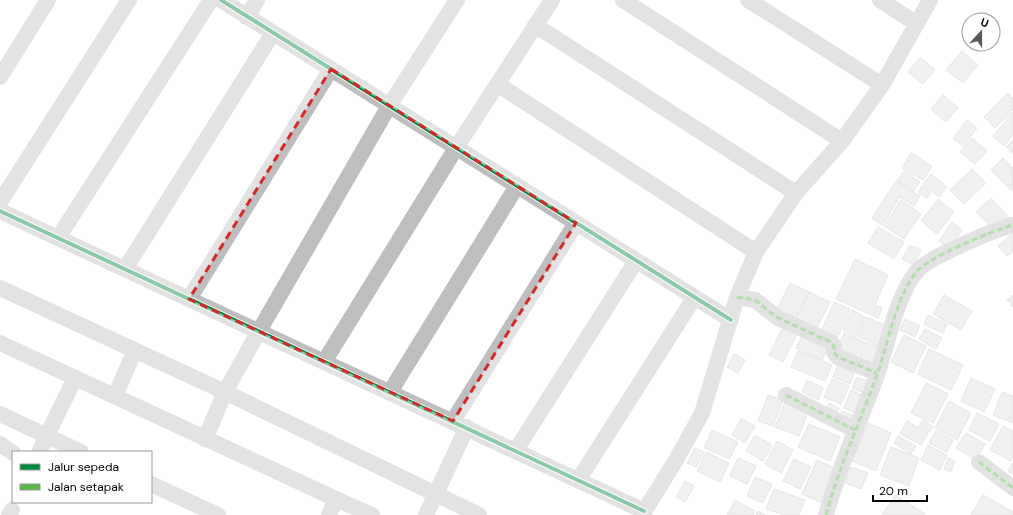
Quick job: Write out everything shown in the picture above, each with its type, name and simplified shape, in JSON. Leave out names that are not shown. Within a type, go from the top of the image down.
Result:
[{"type":"street","points":[[0,77],[48,0]]},
{"type":"street","points":[[0,202],[129,0]]},
{"type":"street","points":[[58,238],[211,0]]},
{"type":"street","points":[[221,0],[731,320]]},
{"type":"street","points":[[247,17],[257,0]]},
{"type":"street","points":[[205,439],[225,392],[259,331],[389,106],[457,0]]},
{"type":"street","points":[[324,362],[456,148],[552,0]]},
{"type":"street","points":[[623,0],[842,141]]},
{"type":"street","points":[[748,0],[882,85]]},
{"type":"street","points":[[880,0],[917,24]]},
{"type":"street","points":[[0,211],[579,479],[643,513],[676,460],[702,412],[737,297],[756,252],[796,193],[842,141],[882,85],[930,0]]},
{"type":"street","points":[[535,25],[796,193]]},
{"type":"street","points":[[125,269],[274,33]]},
{"type":"street","points":[[189,299],[331,70]]},
{"type":"street","points":[[497,84],[756,252]]},
{"type":"street","points":[[390,392],[517,186]]},
{"type":"street","points":[[453,421],[576,223]]},
{"type":"street","points":[[826,515],[833,488],[877,373],[906,288],[918,270],[950,250],[1013,226]]},
{"type":"street","points":[[516,450],[636,261]]},
{"type":"street","points":[[1,291],[135,350],[225,392],[479,515]]},
{"type":"street","points":[[737,297],[755,300],[766,307],[775,316],[831,342],[834,346],[834,352],[838,357],[877,373]]},
{"type":"street","points":[[579,479],[694,298]]},
{"type":"street","points":[[0,343],[372,515]]},
{"type":"street","points":[[115,396],[135,350]]},
{"type":"street","points":[[40,451],[75,378]]},
{"type":"street","points":[[786,395],[855,430]]},
{"type":"street","points":[[0,414],[79,451]]},
{"type":"street","points":[[426,515],[467,428]]},
{"type":"street","points":[[0,444],[12,451]]},
{"type":"street","points":[[979,462],[1013,488]]},
{"type":"street","points":[[152,484],[218,515]]},
{"type":"street","points":[[329,515],[336,499]]},
{"type":"highlighted area","points":[[331,69],[576,223],[453,421],[189,299]]},
{"type":"building","points":[[961,52],[963,52],[978,65],[963,83],[946,70]]},
{"type":"building","points":[[920,57],[935,70],[923,84],[908,72]]},
{"type":"building","points":[[1008,93],[1013,98],[1013,110],[995,128],[984,117]]},
{"type":"building","points":[[943,95],[958,108],[946,122],[931,109]]},
{"type":"building","points":[[1013,112],[1013,135],[1004,146],[993,136]]},
{"type":"building","points":[[967,120],[977,128],[963,146],[953,138]]},
{"type":"building","points":[[972,138],[987,151],[975,164],[960,152]]},
{"type":"building","points":[[1013,140],[1013,154],[1006,147]]},
{"type":"building","points":[[911,153],[932,166],[923,180],[902,168]]},
{"type":"building","points":[[1003,158],[1013,168],[1012,191],[991,170]]},
{"type":"building","points":[[972,169],[986,183],[964,204],[950,190]]},
{"type":"building","points":[[904,171],[920,182],[913,192],[897,181]]},
{"type":"building","points":[[931,174],[947,187],[939,197],[923,184]]},
{"type":"building","points":[[896,181],[920,196],[914,206],[900,197],[882,225],[872,218]]},
{"type":"building","points":[[922,186],[931,192],[927,198],[918,192]]},
{"type":"building","points":[[991,198],[1010,218],[996,231],[976,212]]},
{"type":"building","points":[[938,199],[954,212],[937,234],[921,221]]},
{"type":"building","points":[[901,200],[921,214],[904,239],[884,226]]},
{"type":"building","points":[[952,222],[962,230],[949,248],[939,241]]},
{"type":"building","points":[[878,227],[904,242],[894,259],[868,243]]},
{"type":"building","points":[[1013,233],[1013,252],[1007,256],[998,246]]},
{"type":"building","points":[[910,245],[921,250],[914,265],[902,259]]},
{"type":"building","points":[[855,259],[888,275],[875,305],[882,308],[878,318],[836,299]]},
{"type":"building","points":[[790,283],[809,292],[794,322],[775,313]]},
{"type":"building","points":[[809,292],[830,302],[815,332],[794,322]]},
{"type":"building","points":[[944,295],[972,311],[961,330],[933,314]]},
{"type":"building","points":[[1013,295],[1013,307],[1007,300]]},
{"type":"building","points":[[834,302],[850,309],[837,339],[821,332]]},
{"type":"building","points":[[852,310],[865,317],[856,337],[843,330]]},
{"type":"building","points":[[928,315],[947,324],[943,333],[924,324]]},
{"type":"building","points":[[867,317],[890,328],[881,347],[858,336]]},
{"type":"building","points":[[905,319],[920,326],[915,337],[900,330]]},
{"type":"building","points":[[785,323],[799,330],[783,362],[769,355]]},
{"type":"building","points":[[925,329],[942,338],[936,349],[919,339]]},
{"type":"building","points":[[804,332],[830,345],[822,360],[796,348]]},
{"type":"building","points":[[844,333],[863,341],[855,360],[836,352]]},
{"type":"building","points":[[904,335],[926,346],[913,373],[891,362]]},
{"type":"building","points":[[864,342],[883,348],[876,367],[858,361]]},
{"type":"building","points":[[929,349],[963,365],[951,390],[918,374]]},
{"type":"building","points":[[798,351],[832,365],[825,381],[791,367]]},
{"type":"building","points":[[734,354],[745,360],[738,373],[727,367]]},
{"type":"building","points":[[840,360],[857,366],[850,384],[833,377]]},
{"type":"building","points":[[857,377],[872,383],[867,394],[852,388]]},
{"type":"building","points":[[971,378],[995,389],[984,412],[961,401]]},
{"type":"building","points":[[832,379],[849,386],[841,404],[824,397]]},
{"type":"building","points":[[807,380],[823,388],[818,400],[802,392]]},
{"type":"building","points":[[926,383],[948,394],[933,423],[911,413]]},
{"type":"building","points":[[851,390],[866,397],[859,415],[844,408]]},
{"type":"building","points":[[1002,392],[1013,396],[1013,423],[993,415]]},
{"type":"building","points":[[768,395],[783,400],[773,426],[758,421]]},
{"type":"building","points":[[786,400],[809,409],[799,436],[775,427]]},
{"type":"building","points":[[949,401],[971,413],[957,440],[935,428]]},
{"type":"building","points":[[829,403],[839,408],[834,418],[824,412]]},
{"type":"building","points":[[842,411],[856,416],[852,426],[838,420]]},
{"type":"building","points":[[977,413],[999,424],[990,441],[969,430]]},
{"type":"building","points":[[741,419],[755,426],[745,443],[732,435]]},
{"type":"building","points":[[923,420],[933,427],[929,432],[919,426]]},
{"type":"building","points":[[907,421],[928,433],[921,445],[900,434]]},
{"type":"building","points":[[868,423],[891,433],[876,471],[852,461]]},
{"type":"building","points":[[809,424],[840,437],[830,461],[798,447]]},
{"type":"building","points":[[1003,426],[1013,431],[1013,456],[1011,461],[990,450]]},
{"type":"building","points":[[712,430],[738,442],[730,459],[704,448]]},
{"type":"building","points":[[936,431],[953,440],[947,452],[929,443]]},
{"type":"building","points":[[966,433],[985,444],[976,460],[956,448]]},
{"type":"building","points":[[755,435],[772,445],[763,461],[746,451]]},
{"type":"building","points":[[898,436],[916,446],[911,454],[894,443]]},
{"type":"building","points":[[777,441],[793,450],[781,473],[765,464]]},
{"type":"building","points":[[928,445],[947,455],[940,470],[921,460]]},
{"type":"building","points":[[891,447],[919,458],[909,486],[880,475]]},
{"type":"building","points":[[695,448],[704,452],[696,467],[687,463]]},
{"type":"building","points":[[706,452],[729,463],[720,482],[697,471]]},
{"type":"building","points":[[738,458],[756,466],[747,484],[730,476]]},
{"type":"building","points":[[948,458],[955,461],[951,472],[944,469]]},
{"type":"building","points":[[794,459],[811,467],[800,489],[783,481]]},
{"type":"building","points":[[817,460],[839,470],[824,504],[802,494]]},
{"type":"building","points":[[1013,463],[1013,474],[1008,471]]},
{"type":"building","points":[[851,467],[868,473],[861,489],[845,483]]},
{"type":"building","points":[[755,477],[772,484],[763,503],[747,496]]},
{"type":"building","points":[[685,481],[694,486],[685,502],[676,497]]},
{"type":"building","points":[[774,489],[805,500],[799,515],[784,515],[766,509]]},
{"type":"building","points":[[895,495],[925,514],[925,515],[882,515]]},
{"type":"building","points":[[983,495],[1013,512],[1013,515],[971,515]]},
{"type":"building","points":[[735,500],[755,511],[753,515],[727,515]]},
{"type":"building","points":[[758,511],[765,515],[756,515]]},
{"type":"marked path","points":[[826,515],[844,461],[878,372],[894,319],[910,281],[917,271],[934,259],[977,238],[1013,225]]},
{"type":"marked path","points":[[737,297],[755,300],[778,318],[831,342],[834,346],[834,352],[838,357],[877,373]]},
{"type":"marked path","points":[[786,395],[855,430]]},
{"type":"marked path","points":[[979,462],[1013,488]]},
{"type":"cycle path","points":[[221,0],[731,320]]},
{"type":"cycle path","points":[[0,211],[644,511]]}]
